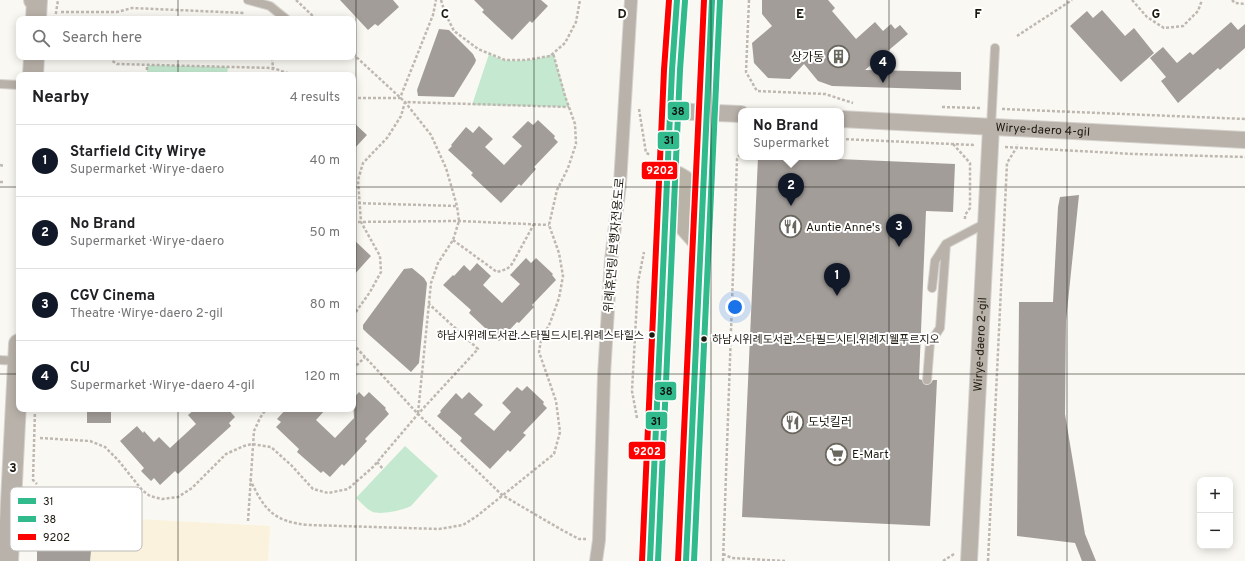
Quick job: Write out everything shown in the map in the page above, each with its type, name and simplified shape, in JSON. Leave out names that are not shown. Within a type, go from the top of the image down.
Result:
[{"type":"main road","points":[[650,561],[670,111],[677,0]]},
{"type":"main road","points":[[686,561],[712,0]]},
{"type":"main road","points":[[667,181],[676,178],[683,181],[685,225],[701,244]]},
{"type":"street","points":[[36,0],[36,16]]},
{"type":"street","name":"위례휴먼링 보행자전용도로","points":[[596,561],[599,540],[604,375],[609,291],[620,184],[631,0]]},
{"type":"street","points":[[33,72],[34,60]]},
{"type":"street","points":[[670,111],[738,114]]},
{"type":"street","name":"Wirye-daero 4-gil","points":[[844,119],[1245,140]]},
{"type":"street","name":"Wirye-daero 2-gil","points":[[969,561],[991,127]]},
{"type":"street","points":[[10,487],[14,356]]},
{"type":"street","points":[[8,561],[10,493]]},
{"type":"lane","points":[[248,0],[270,6],[282,16]]},
{"type":"lane","points":[[991,127],[995,48]]},
{"type":"lane","points":[[0,84],[16,85]]},
{"type":"lane","points":[[932,288],[935,261],[946,244],[986,223]]},
{"type":"lane","points":[[927,380],[930,343],[940,328],[946,244]]},
{"type":"path","points":[[55,16],[58,0]]},
{"type":"path","points":[[296,0],[313,16]]},
{"type":"path","points":[[400,98],[433,15],[436,0]]},
{"type":"path","points":[[441,0],[445,13],[454,31],[478,49],[505,60],[526,60],[550,56],[553,54],[565,43],[576,22],[580,0]]},
{"type":"path","points":[[749,0],[746,72],[750,80]]},
{"type":"path","points":[[1017,36],[1072,0]]},
{"type":"path","points":[[1132,0],[1147,17],[1164,28],[1183,26],[1198,11],[1202,0]]},
{"type":"path","points":[[1232,0],[1235,4],[1245,4]]},
{"type":"path","points":[[61,12],[117,12],[132,8],[248,13]]},
{"type":"path","points":[[250,479],[259,499],[283,521],[309,525],[439,529],[463,525],[477,516],[554,454],[560,432],[556,401],[539,352],[541,340],[550,323],[559,298],[563,276],[559,253],[549,225],[557,190],[568,168],[576,144],[575,124],[553,54]]},
{"type":"path","points":[[356,57],[405,102],[431,135],[446,168],[457,206],[459,220],[453,240],[438,263],[431,283],[418,414]]},
{"type":"path","points":[[111,60],[117,64],[273,68],[284,72]]},
{"type":"path","points":[[272,60],[272,72]]},
{"type":"path","points":[[147,65],[147,72]]},
{"type":"path","points":[[356,98],[400,98]]},
{"type":"path","points":[[405,102],[569,107]]},
{"type":"path","points":[[356,312],[370,292],[381,272],[380,256],[361,222],[358,180],[363,162],[387,138],[401,116],[405,102]]},
{"type":"path","points":[[624,107],[639,109],[646,153],[651,155]]},
{"type":"path","points":[[844,139],[1245,158]]},
{"type":"path","points":[[988,561],[1007,163],[1017,147]]},
{"type":"path","points":[[723,561],[738,157]]},
{"type":"path","points":[[0,165],[4,166]]},
{"type":"path","points":[[356,202],[457,206]]},
{"type":"path","points":[[356,222],[459,220],[549,225]]},
{"type":"path","points":[[453,240],[497,272],[507,269],[512,264],[534,224]]},
{"type":"path","points":[[142,490],[150,496],[162,499],[178,497],[192,488],[226,454],[252,444],[270,447],[291,465],[314,489],[328,493],[348,489],[377,462],[418,414],[478,349],[429,304]]},
{"type":"path","points":[[356,347],[418,414],[502,495],[579,539],[599,540]]},
{"type":"path","points":[[356,366],[365,357]]},
{"type":"path","points":[[35,412],[33,480],[37,484]]},
{"type":"path","points":[[248,521],[252,444],[254,431],[264,412]]},
{"type":"path","points":[[40,438],[90,441],[105,447],[118,460],[140,487]]},
{"type":"path","points":[[377,462],[383,469]]},
{"type":"path","points":[[723,554],[732,558],[785,561]]},
{"type":"shaded area","points":[[142,519],[270,526],[268,561],[37,561],[37,551],[142,551]]},
{"type":"green space","points":[[553,53],[569,107],[472,105],[489,54],[502,60],[515,61],[537,59]]},
{"type":"green space","points":[[147,65],[228,67],[227,72],[147,72]]},
{"type":"green space","points":[[405,446],[438,476],[408,508],[377,513],[371,511],[356,498]]},
{"type":"building","points":[[340,0],[393,0],[399,7],[378,26],[375,24],[368,30]]},
{"type":"building","points":[[474,0],[541,0],[548,6],[532,23],[530,21],[512,40],[482,12],[484,10]]},
{"type":"building","name":"상가동","points":[[762,0],[828,0],[835,8],[832,11],[856,39],[875,22],[883,31],[891,24],[895,29],[900,25],[908,34],[865,70],[961,72],[961,90],[832,86],[818,81],[804,64],[790,79],[768,78],[754,63],[752,43],[772,26],[762,14]]},
{"type":"building","points":[[1102,10],[1125,36],[1134,28],[1154,53],[1121,82],[1070,26],[1087,11],[1093,18]]},
{"type":"building","points":[[1231,22],[1238,30],[1245,24],[1245,48],[1220,70],[1218,68],[1178,103],[1161,81],[1166,77],[1150,58],[1163,47],[1177,63],[1190,52],[1193,55]]},
{"type":"building","points":[[439,29],[449,30],[473,54],[476,60],[454,97],[418,96],[417,90]]},
{"type":"building","points":[[538,120],[555,136],[554,138],[558,142],[534,167],[536,169],[521,186],[519,184],[501,203],[471,175],[473,173],[448,150],[466,127],[473,133],[479,126],[493,139],[485,147],[504,165],[522,146],[512,137],[528,121],[533,125]]},
{"type":"building","points":[[356,125],[367,135],[356,147]]},
{"type":"building","points":[[844,159],[955,164],[953,212],[926,211],[919,379],[927,385],[933,380],[937,380],[930,526],[742,517],[758,160]]},
{"type":"building","points":[[1079,195],[1066,321],[1065,414],[1085,534],[1096,561],[1082,561],[1075,543],[1017,536],[1019,302],[1053,302],[1058,207],[1060,197]]},
{"type":"building","points":[[356,242],[371,256],[356,273]]},
{"type":"building","points":[[526,258],[531,263],[536,258],[553,274],[552,275],[556,280],[532,305],[534,307],[499,341],[469,313],[471,310],[443,285],[464,265],[470,271],[477,263],[491,276],[483,285],[502,303],[520,284],[510,275]]},
{"type":"building","points":[[412,268],[424,278],[427,283],[419,363],[411,372],[367,333],[363,329],[363,325],[404,269]]},
{"type":"building","points":[[527,386],[544,402],[543,404],[547,408],[523,433],[526,435],[510,452],[508,450],[490,469],[460,441],[462,438],[437,416],[456,393],[462,399],[469,392],[483,405],[474,414],[494,431],[511,412],[502,403],[517,387],[522,391]]},
{"type":"building","points":[[359,392],[364,397],[369,392],[386,408],[385,409],[389,414],[365,439],[367,441],[344,466],[342,464],[330,477],[323,471],[321,473],[297,452],[299,449],[276,427],[281,422],[277,419],[283,412],[323,412],[316,420],[335,438],[354,418],[354,412],[356,412],[356,396]]},
{"type":"building","points":[[87,412],[111,412],[111,423],[87,423]]},
{"type":"building","points":[[192,412],[231,412],[235,417],[229,423],[231,426],[178,474],[175,471],[160,485],[154,478],[151,481],[141,471],[144,468],[120,441],[137,426],[154,442],[159,437],[170,448],[196,424],[188,415]]},
{"type":"building","points":[[37,551],[91,551],[90,561],[37,561]]},
{"type":"transit line","name":"9202","points":[[642,561],[664,70],[669,0]]},
{"type":"transit line","name":"31","points":[[650,561],[672,70],[677,0]]},
{"type":"transit line","name":"9202","points":[[678,561],[704,0]]},
{"type":"transit line","name":"31","points":[[686,561],[712,0]]},
{"type":"transit line","name":"38","points":[[694,561],[720,0]]},
{"type":"transit line","name":"38","points":[[658,561],[680,70],[685,1]]},
{"type":"place","name":"상가동","points":[[839,57]]},
{"type":"place","name":"CU","points":[[883,83]]},
{"type":"place","name":"No Brand","points":[[791,206]]},
{"type":"place","name":"Auntie Anne's","points":[[791,227]]},
{"type":"place","name":"CGV Cinema","points":[[899,247]]},
{"type":"place","name":"Starfield City Wirye","points":[[837,296]]},
{"type":"place","name":"하남시위례도서관.스타필드시티.위례스타힐스","points":[[652,335]]},
{"type":"place","name":"하남시위례도서관.스타필드시티.위례지웰푸르지오","points":[[704,339]]},
{"type":"place","name":"도넛킬러","points":[[793,422]]},
{"type":"place","name":"E-Mart","points":[[836,454]]}]
